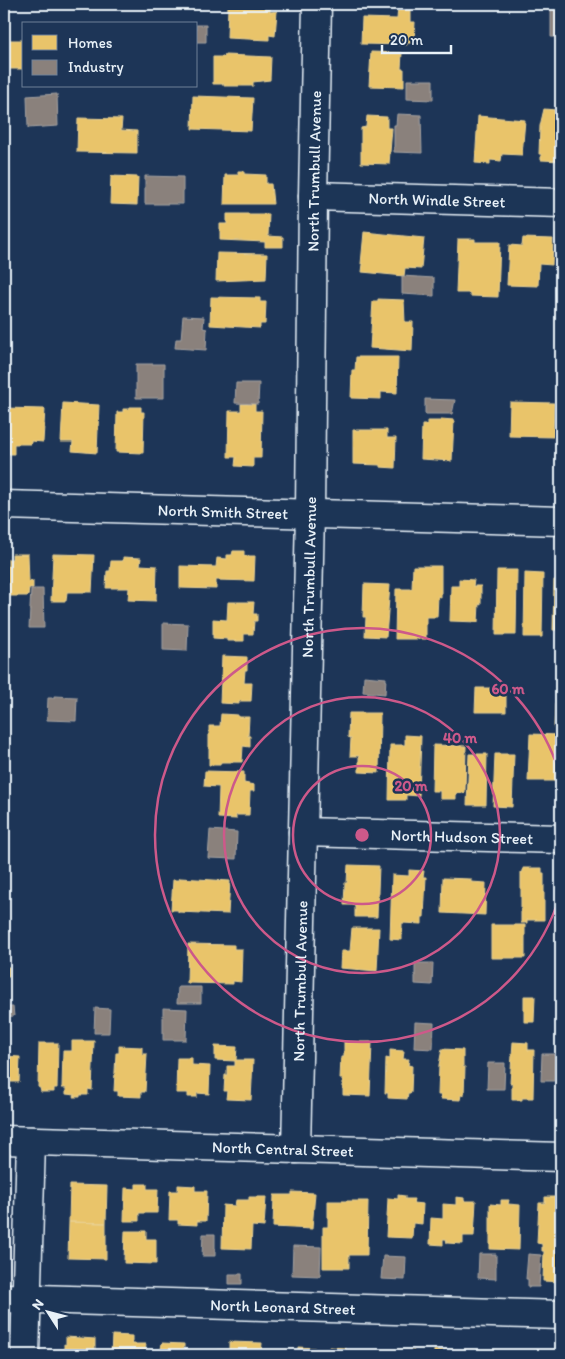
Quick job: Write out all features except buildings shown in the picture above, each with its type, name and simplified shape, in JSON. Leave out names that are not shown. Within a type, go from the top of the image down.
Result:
[{"type":"street","name":"North Trumbull Avenue","points":[[296,1149],[310,513],[312,196],[317,4]]},
{"type":"street","name":"North Windle Street","points":[[312,196],[561,203]]},
{"type":"street","name":"North Smith Street","points":[[4,505],[561,521]]},
{"type":"street","name":"North Hudson Street","points":[[303,832],[561,839]]},
{"type":"street","name":"North Central Street","points":[[4,1140],[561,1157]]},
{"type":"street","points":[[24,1355],[15,1298],[31,1141]]},
{"type":"street","name":"North Leonard Street","points":[[15,1298],[561,1315]]}]
